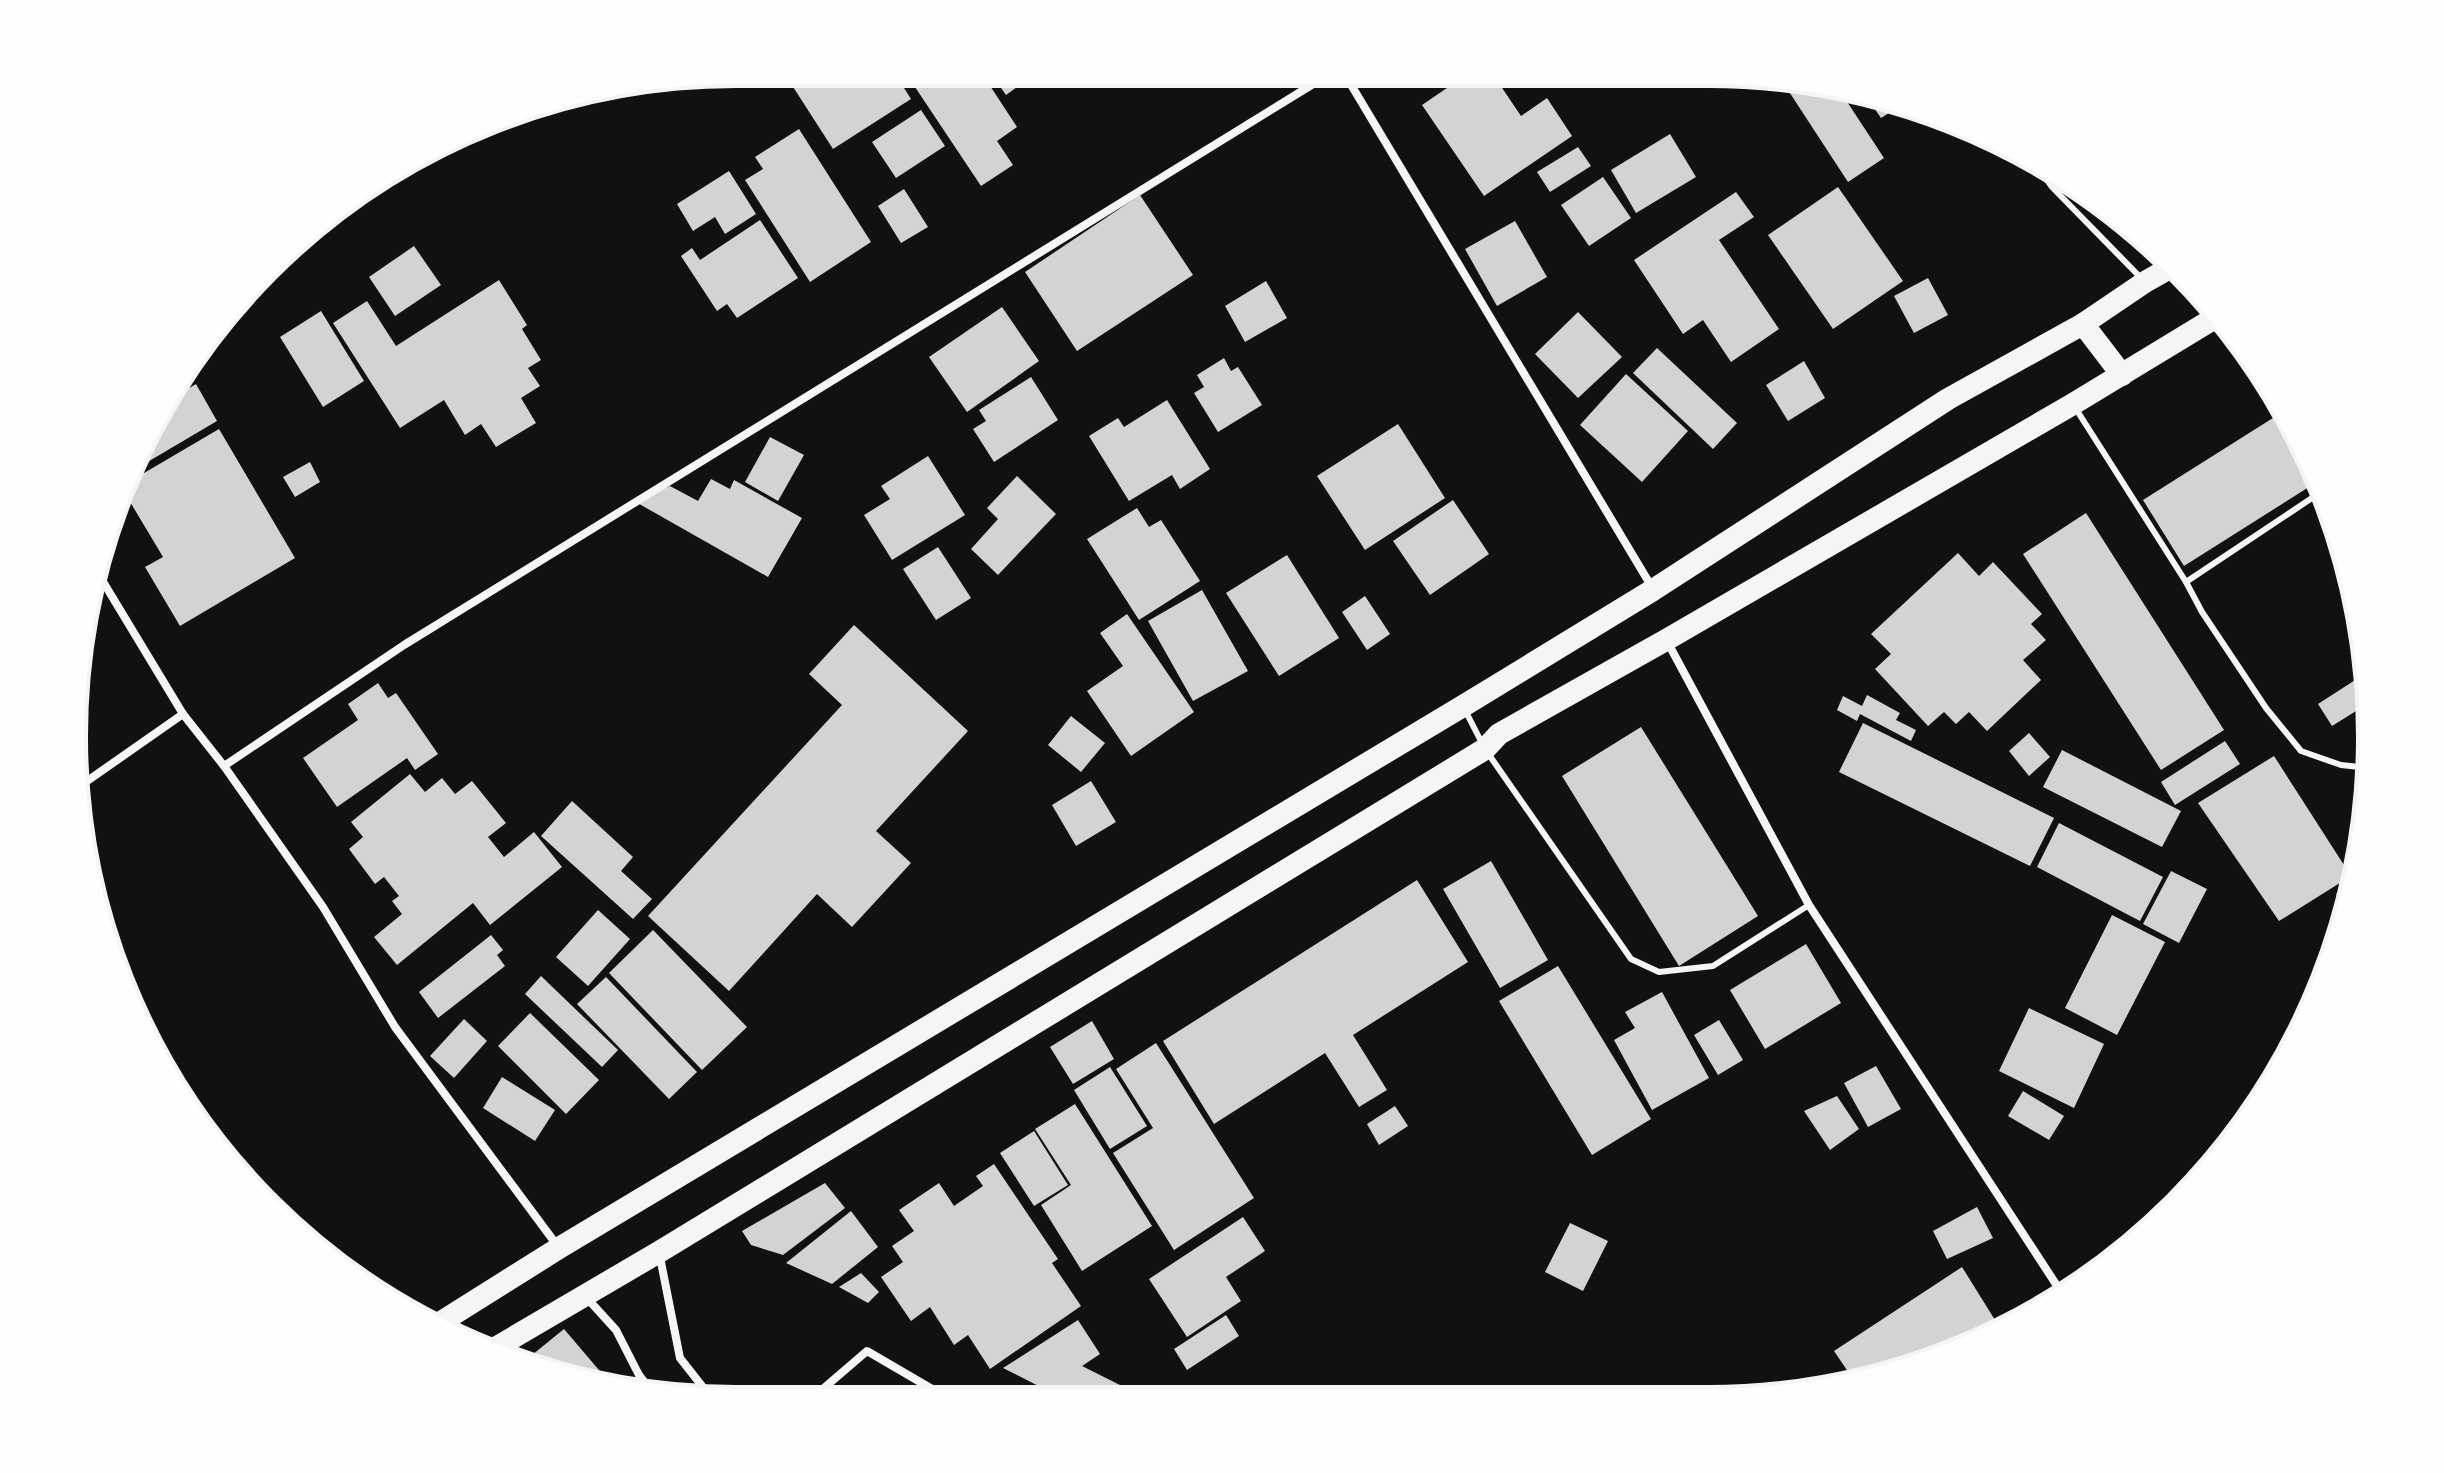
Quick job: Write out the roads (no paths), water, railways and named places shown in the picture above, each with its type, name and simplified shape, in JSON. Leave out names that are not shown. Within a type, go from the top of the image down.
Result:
[{"type":"highway","points":[[446,1319],[559,1248],[1463,706],[1653,590],[1948,399],[2083,324],[2162,272]]},
{"type":"highway","points":[[504,1343],[659,1252],[1485,749],[1499,734],[2073,404],[2208,322]]},
{"type":"highway","points":[[2083,324],[2122,375]]},
{"type":"street","points":[[224,766],[404,645],[1310,86]]},
{"type":"street","points":[[1352,86],[1653,590]]},
{"type":"street","points":[[104,584],[183,714],[224,766],[323,907],[395,1027],[559,1248]]},
{"type":"street","points":[[1666,640],[1809,905],[2056,1285]]},
{"type":"street","points":[[87,781],[183,714]]},
{"type":"street","points":[[659,1252],[680,1358],[702,1386]]},
{"type":"street","points":[[585,1295],[616,1330],[642,1380]]},
{"type":"street","points":[[825,1387],[867,1351],[929,1387]]},
{"type":"lane","points":[[2050,184],[2145,282]]},
{"type":"lane","points":[[2073,404],[2202,612],[2266,708],[2301,751],[2341,765],[2357,767]]},
{"type":"lane","points":[[2186,582],[2312,498]]},
{"type":"lane","points":[[1463,706],[1485,749],[1631,959],[1659,972],[1713,966],[1809,905]]}]
